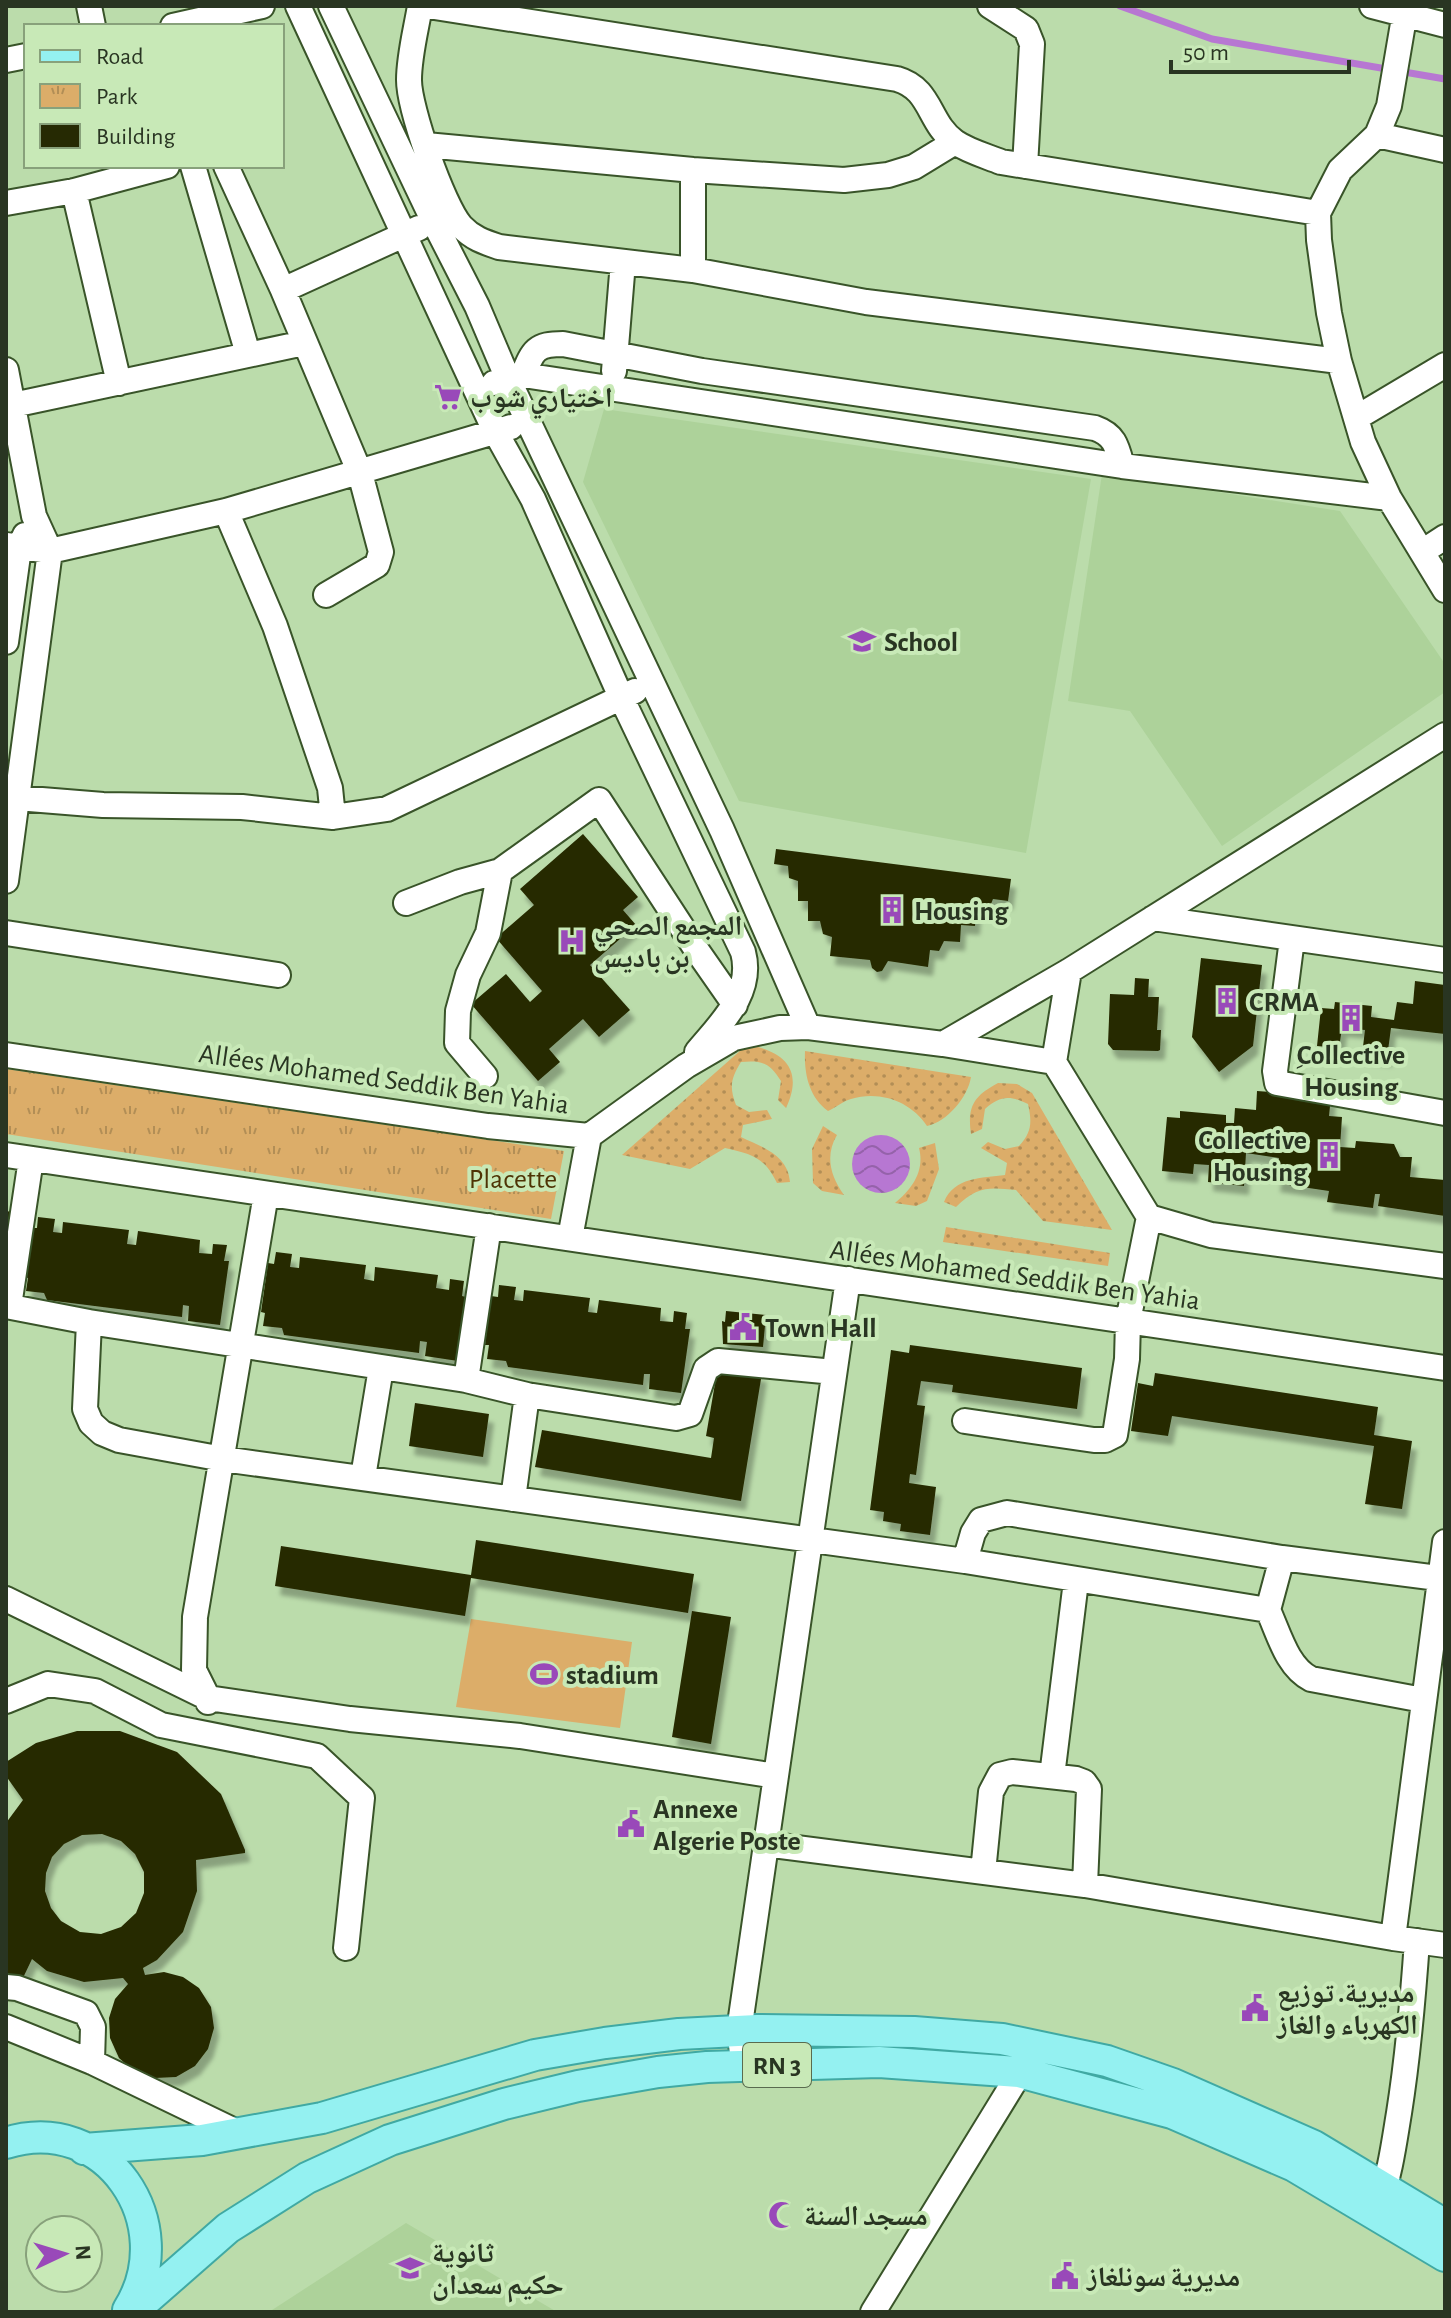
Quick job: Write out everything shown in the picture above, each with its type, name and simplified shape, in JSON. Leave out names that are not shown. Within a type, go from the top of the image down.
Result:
[{"type":"main road","name":"RN 3","points":[[84,2149],[202,2140],[322,2118],[535,2055],[605,2043],[739,2031],[914,2032],[1002,2039],[1107,2061],[1173,2084],[1294,2166],[1445,2225]]},
{"type":"main road","name":"RN 3","points":[[129,2312],[228,2228],[307,2178],[390,2140],[504,2104],[578,2086],[658,2072],[744,2066],[914,2063],[1019,2072],[1163,2110],[1229,2122]]},
{"type":"main road","points":[[13,2134],[57,2138],[84,2149],[112,2167],[133,2194],[146,2226],[147,2260],[139,2293],[129,2312]]},
{"type":"main road","name":"RN 3","points":[[1380,2201],[1445,2256]]},
{"type":"street","points":[[182,24],[262,6]]},
{"type":"street","points":[[298,6],[495,431],[533,499],[621,697],[743,952],[747,965],[746,979],[735,1005],[686,1066]]},
{"type":"street","points":[[331,6],[434,222],[516,377],[528,422],[722,830],[808,1027]]},
{"type":"street","points":[[420,6],[409,81],[412,102],[450,213],[478,240],[499,247],[693,270],[866,302],[1339,361]]},
{"type":"street","points":[[428,6],[475,10],[897,79],[911,83],[920,92],[941,128],[955,142],[1001,162],[1318,213]]},
{"type":"street","points":[[990,6],[1026,29],[1032,44],[1025,166]]},
{"type":"street","points":[[1372,6],[1405,11],[1445,25]]},
{"type":"street","points":[[1405,11],[1389,106],[1377,135],[1340,170],[1318,213],[1329,313],[1339,361],[1363,442],[1389,498],[1445,590]]},
{"type":"street","points":[[1377,135],[1445,150]]},
{"type":"street","points":[[426,145],[693,170],[866,179],[914,167],[955,142]]},
{"type":"street","points":[[6,203],[74,191],[160,168]]},
{"type":"street","points":[[194,168],[248,354]]},
{"type":"street","points":[[227,168],[283,290],[360,473],[381,552],[377,565],[326,595]]},
{"type":"street","points":[[693,170],[693,270]]},
{"type":"street","points":[[74,191],[119,383]]},
{"type":"street","points":[[283,290],[434,222]]},
{"type":"street","points":[[612,387],[623,262]]},
{"type":"street","points":[[13,405],[304,343]]},
{"type":"street","points":[[516,377],[531,355],[547,344],[563,344],[702,371],[1095,428],[1115,440],[1122,466]]},
{"type":"street","points":[[1356,418],[1445,365]]},
{"type":"street","points":[[6,370],[34,516],[50,551],[6,881]]},
{"type":"street","points":[[476,389],[516,377],[612,387],[1122,466],[1389,498]]},
{"type":"street","points":[[12,546],[50,551],[226,511],[528,422]]},
{"type":"street","points":[[226,511],[275,626],[330,788],[333,817]]},
{"type":"street","points":[[6,642],[12,546],[34,516]]},
{"type":"street","points":[[1422,552],[1445,537]]},
{"type":"street","points":[[559,558],[588,548]]},
{"type":"street","points":[[17,798],[103,805],[242,807],[333,817],[387,809],[621,697],[653,685]]},
{"type":"street","points":[[943,1044],[1069,971],[1445,735]]},
{"type":"street","points":[[406,903],[460,882],[500,871],[599,800],[735,1005]]},
{"type":"street","points":[[485,1076],[457,1043],[458,1011],[468,975],[488,933],[500,871]]},
{"type":"street","points":[[1153,918],[1445,960]]},
{"type":"street","points":[[6,933],[278,975]]},
{"type":"street","points":[[1292,939],[1275,1071],[1277,1083],[1445,1113]]},
{"type":"street","points":[[1069,971],[1054,1062],[1149,1217],[1211,1235],[1445,1266]]},
{"type":"street","name":"Allées Mohamed Seddik Ben Yahia","points":[[6,1055],[488,1126],[589,1136],[686,1066],[734,1038],[780,1028],[808,1027],[1054,1062]]},
{"type":"street","points":[[570,1238],[589,1136]]},
{"type":"street","name":"Allées Mohamed Seddik Ben Yahia","points":[[6,1155],[1445,1368]]},
{"type":"street","points":[[31,1159],[8,1306],[89,1322],[466,1380],[527,1395],[676,1418],[690,1414],[706,1369],[718,1361],[834,1372]]},
{"type":"street","points":[[207,1705],[194,1670],[195,1617],[266,1194]]},
{"type":"street","points":[[965,1421],[1094,1440],[1115,1435],[1125,1373],[1128,1321],[1149,1217]]},
{"type":"street","points":[[466,1380],[489,1226]]},
{"type":"street","points":[[744,2066],[739,2031],[848,1279]]},
{"type":"street","points":[[89,1322],[85,1409],[91,1423],[102,1433],[119,1440],[223,1459],[965,1561],[1268,1610]]},
{"type":"street","points":[[363,1477],[381,1368]]},
{"type":"street","points":[[513,1499],[527,1395]]},
{"type":"street","points":[[965,1561],[973,1533],[981,1520],[1007,1513],[1282,1558],[1438,1578]]},
{"type":"street","points":[[1380,2201],[1408,2052],[1405,1939],[1423,1700],[1439,1616],[1438,1578],[1445,1542]]},
{"type":"street","points":[[1282,1558],[1268,1610],[1290,1659],[1302,1675],[1423,1700]]},
{"type":"street","points":[[1052,1776],[1076,1581]]},
{"type":"street","points":[[6,1599],[207,1705],[520,1736],[776,1776]]},
{"type":"street","points":[[6,1701],[48,1684],[95,1691],[161,1725],[317,1756],[362,1798],[346,1948]]},
{"type":"street","points":[[983,1872],[991,1792],[995,1780],[1005,1773],[1076,1779],[1084,1782],[1089,1789],[1085,1885]]},
{"type":"street","points":[[765,1844],[1085,1885],[1445,1945]]},
{"type":"street","points":[[6,1987],[17,1988],[86,2013],[93,2027],[92,2062]]},
{"type":"street","points":[[6,2027],[92,2062],[239,2133]]},
{"type":"street","points":[[873,2312],[1037,2047]]},
{"type":"shaded area","name":"School","points":[[604,409],[1091,479],[1026,853],[739,801],[583,482]]},
{"type":"shaded area","points":[[1102,474],[1340,511],[1445,664],[1445,692],[1222,846],[1130,711],[1068,701]]},
{"type":"shaded area","name":"ثانوية حكيم سعدان","points":[[406,2223],[557,2312],[269,2312]]},
{"type":"green space","points":[[758,1047],[785,1062],[790,1069],[793,1086],[786,1108],[778,1100],[781,1081],[773,1070],[760,1062],[741,1062],[732,1083],[736,1105],[749,1112],[767,1110],[772,1119],[743,1125],[741,1137],[779,1159],[790,1182],[777,1183],[762,1162],[743,1152],[725,1148],[690,1169],[622,1155],[741,1050]]},
{"type":"green space","points":[[805,1051],[971,1077],[966,1093],[955,1108],[935,1124],[927,1126],[903,1104],[883,1097],[851,1099],[828,1111],[816,1099],[809,1084]]},
{"type":"green space","name":"Placette","points":[[6,1069],[564,1151],[551,1219],[6,1134]]},
{"type":"green space","points":[[998,1083],[1017,1084],[1032,1093],[1112,1230],[1043,1221],[1016,1190],[984,1190],[970,1195],[956,1207],[944,1202],[962,1183],[1005,1175],[1007,1163],[981,1148],[988,1142],[1005,1149],[1019,1146],[1029,1131],[1028,1104],[1005,1098],[985,1109],[982,1129],[971,1134],[970,1116],[974,1103]]},
{"type":"green space","points":[[823,1126],[837,1135],[830,1158],[835,1180],[844,1195],[822,1191],[813,1183],[812,1149]]},
{"type":"green space","points":[[935,1143],[939,1169],[927,1201],[916,1206],[895,1203],[916,1179],[920,1164],[919,1148]]},
{"type":"green space","points":[[946,1227],[1110,1253],[1108,1266],[943,1242]]},
{"type":"green space","name":"stadium","points":[[471,1619],[632,1642],[620,1728],[456,1707]]},
{"type":"water","points":[[881,1135],[892,1137],[901,1144],[908,1153],[908,1175],[901,1184],[892,1191],[881,1193],[870,1191],[861,1184],[854,1175],[852,1164],[854,1153],[861,1144],[870,1137]]},
{"type":"building","points":[[583,834],[638,897],[623,910],[636,925],[590,965],[630,1010],[599,1037],[583,1019],[549,1049],[560,1062],[538,1081],[471,1004],[506,974],[530,1002],[542,991],[496,938],[534,905],[520,889]]},
{"type":"building","name":"Housing","points":[[776,849],[1011,879],[1008,901],[993,899],[989,909],[976,909],[975,926],[961,925],[960,942],[944,941],[939,951],[930,950],[928,967],[888,961],[882,971],[877,972],[870,960],[830,956],[832,937],[823,934],[820,921],[808,921],[808,901],[798,901],[798,881],[789,878],[788,866],[774,864]]},
{"type":"building","name":"CRMA","points":[[1201,958],[1262,965],[1253,1046],[1219,1072],[1192,1037]]},
{"type":"building","points":[[1135,978],[1149,979],[1148,997],[1159,997],[1157,1030],[1161,1030],[1158,1051],[1113,1050],[1108,1044],[1110,994],[1134,995]]},
{"type":"building","name":"ِCollective Housing","points":[[1415,981],[1445,985],[1445,1034],[1391,1028],[1387,1058],[1362,1055],[1365,1030],[1342,1028],[1339,1048],[1317,1046],[1321,1008],[1334,1009],[1335,1002],[1372,1006],[1371,1017],[1394,1020],[1397,1002],[1413,1004]]},
{"type":"building","name":"Collective Housing","points":[[1257,1091],[1331,1096],[1329,1116],[1342,1117],[1340,1147],[1355,1148],[1356,1141],[1394,1144],[1400,1157],[1412,1157],[1410,1177],[1445,1180],[1445,1216],[1378,1206],[1380,1194],[1375,1194],[1373,1208],[1327,1202],[1329,1191],[1275,1183],[1279,1158],[1246,1153],[1244,1186],[1208,1182],[1209,1165],[1194,1164],[1193,1174],[1162,1171],[1167,1117],[1180,1118],[1180,1111],[1226,1115],[1226,1123],[1234,1123],[1235,1108],[1256,1110]]},
{"type":"building","points":[[6,1211],[12,1212],[6,1279]]},
{"type":"building","points":[[38,1217],[55,1219],[53,1232],[62,1233],[63,1222],[129,1230],[127,1244],[136,1245],[138,1231],[200,1240],[199,1253],[212,1254],[213,1244],[227,1245],[224,1261],[229,1261],[220,1325],[188,1321],[189,1306],[183,1305],[182,1317],[47,1300],[44,1293],[26,1291],[28,1278],[24,1277],[30,1228],[37,1228]]},
{"type":"building","points":[[276,1252],[292,1254],[290,1267],[299,1268],[300,1257],[366,1265],[364,1279],[374,1281],[375,1267],[438,1275],[436,1288],[449,1290],[450,1279],[464,1281],[462,1296],[466,1297],[458,1361],[425,1356],[427,1342],[420,1341],[419,1353],[284,1335],[282,1328],[263,1326],[265,1313],[261,1312],[268,1263],[274,1264]]},
{"type":"building","points":[[499,1285],[516,1287],[514,1300],[523,1301],[524,1290],[590,1298],[588,1312],[597,1313],[599,1300],[661,1308],[660,1321],[673,1322],[674,1311],[687,1313],[685,1329],[690,1329],[681,1393],[649,1389],[650,1374],[644,1374],[643,1385],[508,1367],[506,1361],[487,1359],[489,1345],[485,1345],[491,1296],[498,1297]]},
{"type":"building","name":"Town Hall","points":[[726,1311],[766,1315],[763,1347],[723,1344],[722,1321],[725,1322]]},
{"type":"building","points":[[910,1345],[1082,1368],[1077,1409],[952,1392],[953,1385],[921,1381],[917,1405],[925,1406],[916,1475],[910,1474],[909,1483],[936,1487],[930,1535],[900,1531],[901,1524],[883,1521],[884,1512],[870,1510],[891,1350],[909,1353]]},
{"type":"building","points":[[718,1366],[762,1373],[741,1501],[535,1467],[542,1430],[711,1458],[714,1438],[706,1436]]},
{"type":"building","points":[[1155,1373],[1378,1407],[1374,1435],[1412,1441],[1402,1509],[1365,1504],[1374,1446],[1172,1416],[1168,1436],[1131,1431],[1138,1383],[1153,1386]]},
{"type":"building","points":[[415,1403],[489,1414],[483,1457],[409,1446]]},
{"type":"building","points":[[476,1540],[694,1574],[688,1613],[471,1578],[465,1616],[275,1586],[281,1546],[471,1575]]},
{"type":"building","points":[[692,1611],[731,1617],[711,1744],[672,1737]]},
{"type":"building","points":[[77,1731],[120,1731],[177,1752],[221,1794],[245,1850],[245,1853],[196,1860],[197,1891],[183,1932],[157,1960],[143,1968],[145,1975],[164,1972],[183,1977],[199,1988],[211,2007],[214,2028],[208,2049],[195,2066],[176,2077],[155,2078],[135,2072],[119,2058],[110,2038],[109,2018],[115,1999],[128,1984],[123,1978],[84,1982],[47,1971],[32,1959],[22,1980],[6,1994],[6,1823],[23,1800],[6,1776],[6,1762],[36,1743]],"holes":[[[102,1834],[121,1841],[135,1854],[144,1872],[144,1893],[136,1913],[121,1927],[101,1934],[80,1932],[61,1921],[51,1908],[45,1891],[46,1873],[52,1857],[64,1844],[82,1835]]]},
{"type":"waterway","points":[[1120,6],[1212,39],[1445,79]]},
{"type":"place","name":"اختياري شوب","points":[[448,397]]},
{"type":"place","name":"School","points":[[862,641]]},
{"type":"place","name":"Housing","points":[[892,910]]},
{"type":"place","name":"المجمع الصحي بن باديس","points":[[572,941]]},
{"type":"place","name":"CRMA","points":[[1227,1001]]},
{"type":"place","name":"ِCollective Housing","points":[[1351,1018]]},
{"type":"place","name":"Collective Housing","points":[[1329,1155]]},
{"type":"place","name":"Town Hall","points":[[743,1327]]},
{"type":"place","name":"stadium","points":[[544,1674]]},
{"type":"place","name":"Annexe Algerie Poste","points":[[631,1824]]},
{"type":"place","name":"مديرية. توزيع الكهرباء والغاز","points":[[1255,2008]]},
{"type":"place","name":"مسجد السنة","points":[[782,2215]]},
{"type":"place","name":"ثانوية حكيم سعدان","points":[[410,2268]]},
{"type":"place","name":"مديرية سونلغاز","points":[[1065,2276]]}]
